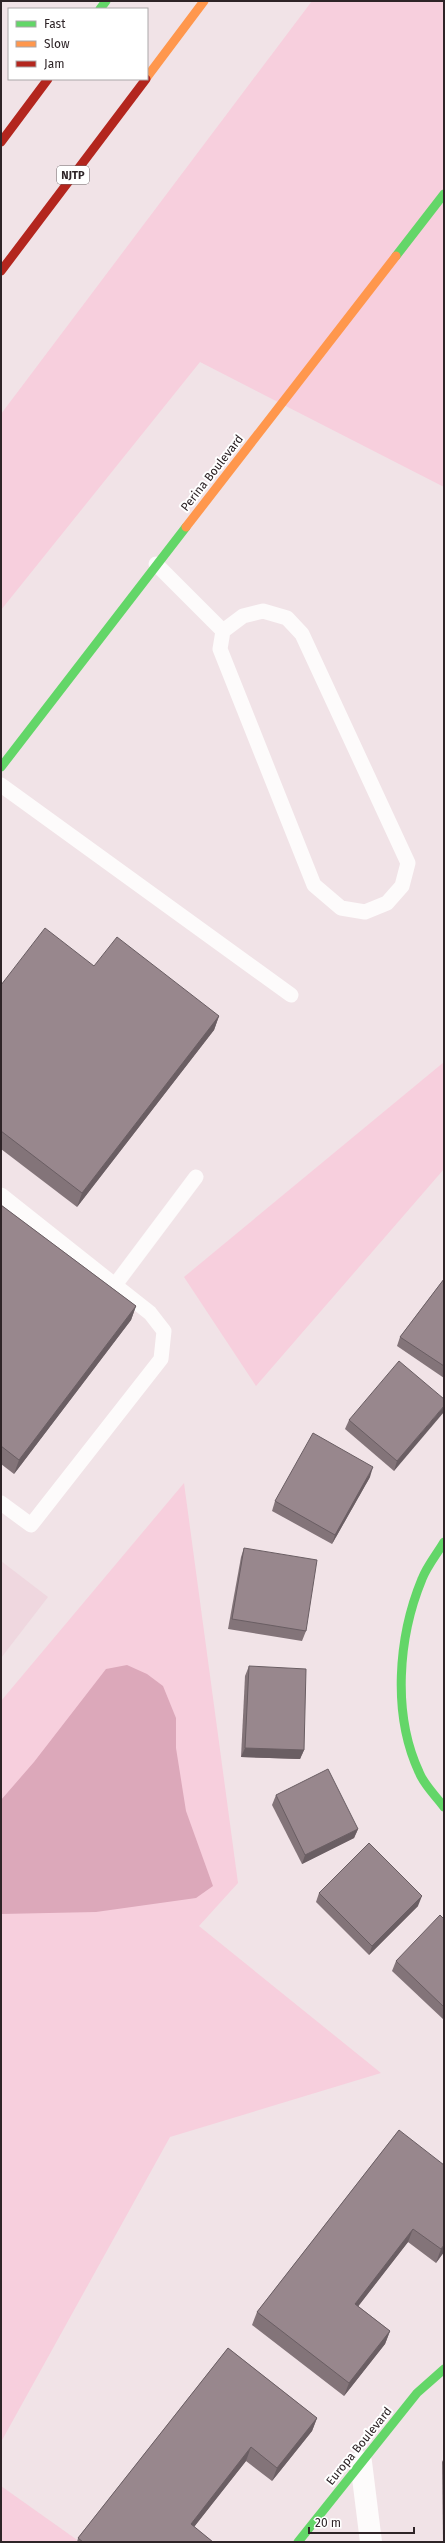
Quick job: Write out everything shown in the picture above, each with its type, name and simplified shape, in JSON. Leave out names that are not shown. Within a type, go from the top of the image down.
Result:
[{"type":"main road","name":"NJTP","points":[[148,75],[204,1]]},
{"type":"main road","points":[[1,142],[47,80]]},
{"type":"main road","name":"NJTP","points":[[1,271],[144,80]]},
{"type":"main road","name":"Perina Boulevard","points":[[1,767],[156,564],[444,194]]},
{"type":"main road","points":[[444,1542],[422,1578],[406,1636],[400,1681],[406,1728],[419,1773],[444,1807]]},
{"type":"main road","name":"Europa Boulevard","points":[[298,2542],[417,2393],[444,2370]]},
{"type":"street","points":[[361,2462],[371,2542]]},
{"type":"lane","points":[[156,564],[224,631]]},
{"type":"lane","points":[[263,611],[286,618],[302,634],[408,863],[402,886],[387,903],[365,912],[341,908],[314,885],[220,649],[224,631],[243,616],[263,611]]},
{"type":"lane","points":[[1,785],[291,995]]},
{"type":"lane","points":[[115,1285],[196,1176]]},
{"type":"lane","points":[[1,1195],[150,1313],[164,1331],[161,1359],[31,1525],[1,1503]]},
{"type":"shaded area","points":[[312,1],[444,1],[444,487],[200,362],[1,610],[1,414]]},
{"type":"shaded area","points":[[444,1062],[444,1169],[256,1386],[184,1277]]},
{"type":"shaded area","points":[[184,1483],[238,1883],[199,1926],[381,2073],[170,2137],[1,2442],[1,1701]]},
{"type":"shaded area","points":[[1,1561],[48,1597],[1,1658]]},
{"type":"shaded area","points":[[127,1665],[147,1674],[163,1686],[176,1718],[176,1748],[186,1811],[213,1886],[196,1898],[96,1912],[1,1914],[1,1800],[34,1762],[106,1669]]},
{"type":"shaded area","points":[[1,2486],[80,2542],[1,2542]]},
{"type":"building","points":[[45,928],[94,966],[117,937],[219,1016],[82,1193],[1,1131],[1,985]]},
{"type":"building","points":[[1,1205],[136,1306],[19,1460],[1,1446]]},
{"type":"building","points":[[444,1279],[444,1366],[400,1337]]},
{"type":"building","points":[[399,1361],[444,1399],[444,1406],[397,1461],[349,1420]]},
{"type":"building","points":[[313,1433],[373,1467],[335,1535],[275,1501]]},
{"type":"building","points":[[244,1548],[317,1560],[306,1631],[232,1619]]},
{"type":"building","points":[[249,1666],[306,1669],[304,1750],[245,1748]]},
{"type":"building","points":[[328,1769],[358,1829],[305,1855],[276,1795]]},
{"type":"building","points":[[369,1843],[422,1896],[372,1946],[319,1893]]},
{"type":"building","points":[[440,1915],[444,1919],[444,2007],[396,1961]]},
{"type":"building","points":[[399,2130],[444,2165],[444,2245],[441,2249],[413,2229],[355,2304],[390,2331],[349,2383],[257,2312]]},
{"type":"building","points":[[228,2348],[317,2418],[277,2468],[251,2447],[191,2524],[213,2542],[83,2542],[78,2538]]},
{"type":"traffic: fast","points":[[101,8],[106,1]]},
{"type":"traffic: fast","points":[[396,256],[444,194]]},
{"type":"traffic: fast","points":[[1,767],[186,527]]},
{"type":"traffic: fast","points":[[444,1542],[424,1574],[414,1602],[403,1650],[401,1676],[405,1726],[410,1749],[421,1777],[444,1807]]},
{"type":"traffic: fast","points":[[298,2542],[417,2393],[444,2369]]},
{"type":"traffic: slow","points":[[148,76],[204,1]]},
{"type":"traffic: slow","points":[[186,527],[396,256]]},
{"type":"traffic: jam","points":[[1,142],[47,80]]},
{"type":"traffic: jam","points":[[1,271],[145,80]]}]
